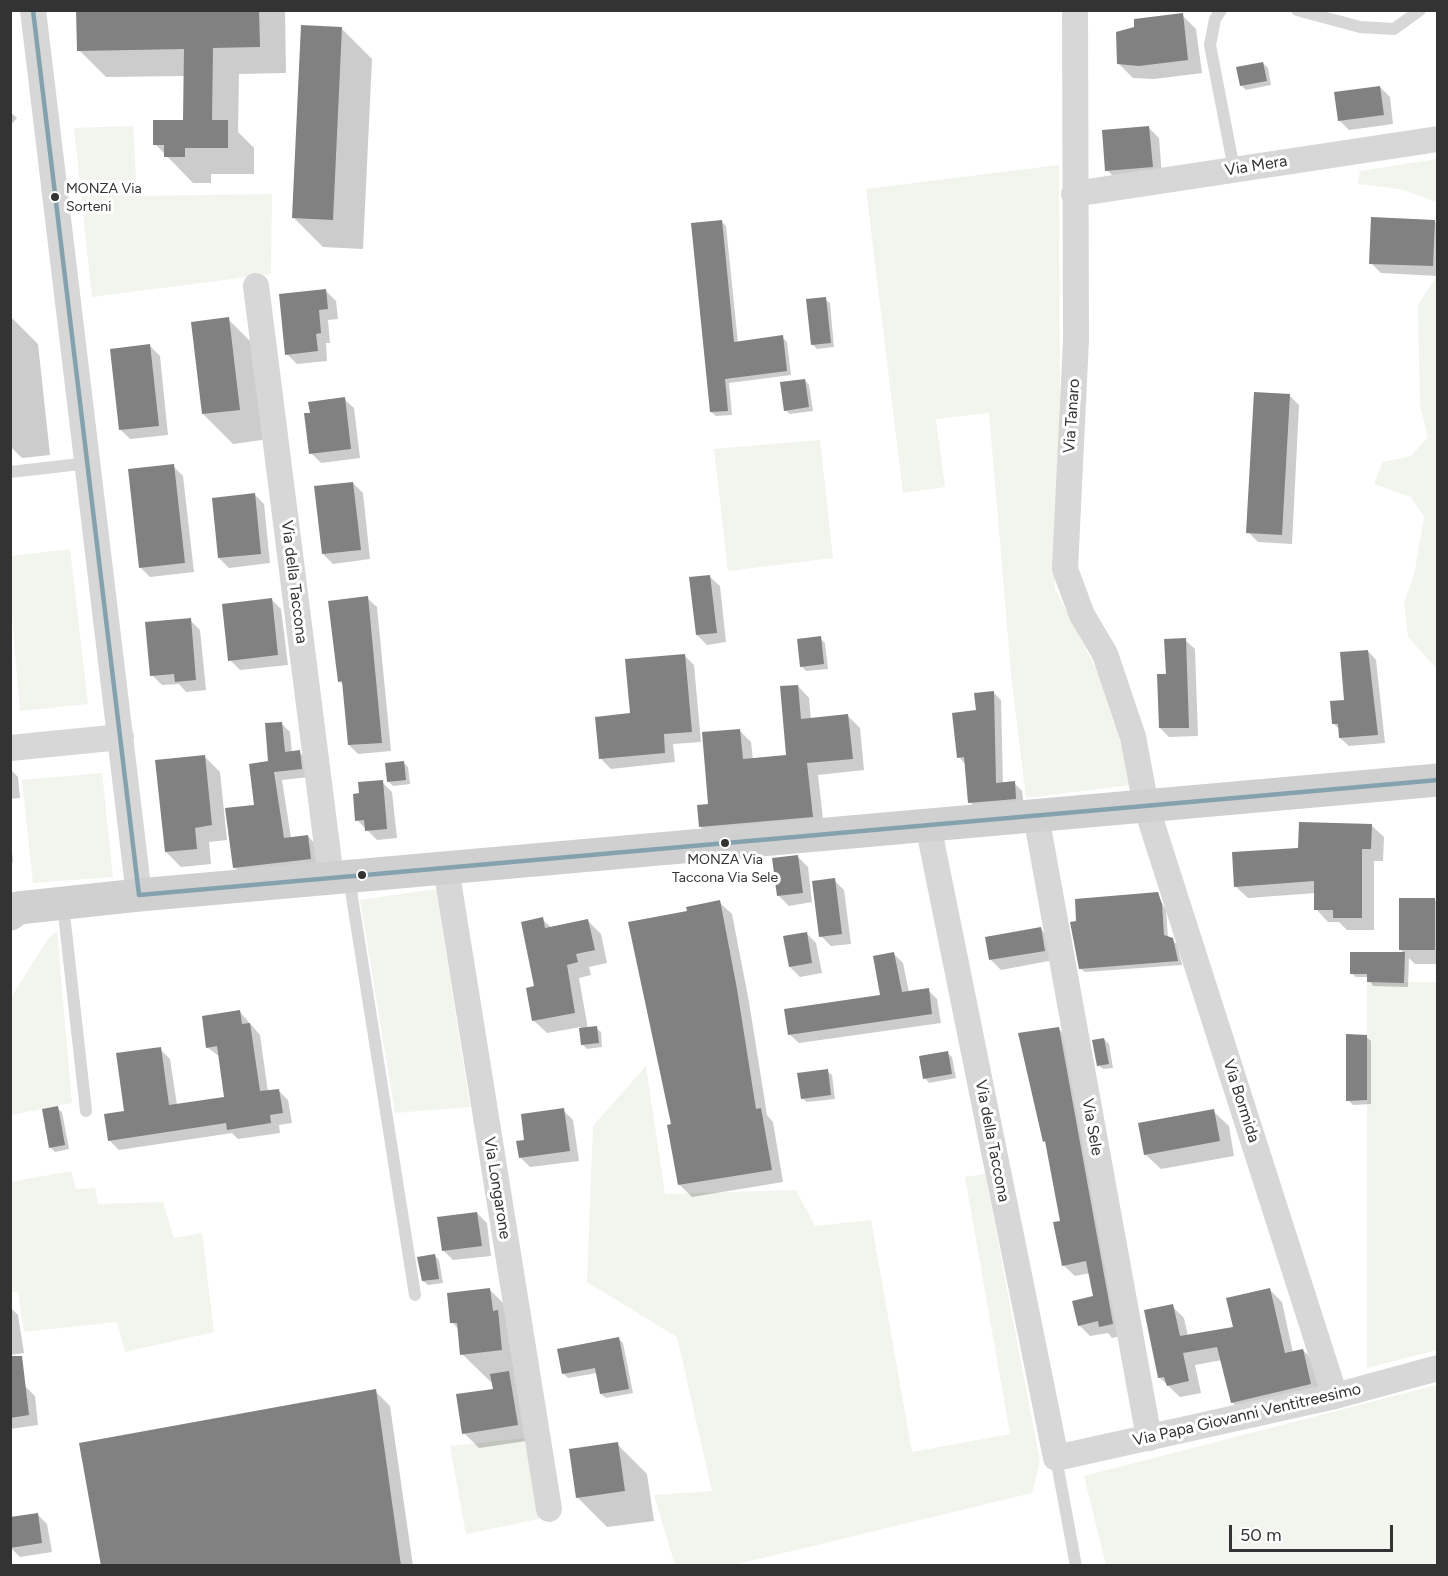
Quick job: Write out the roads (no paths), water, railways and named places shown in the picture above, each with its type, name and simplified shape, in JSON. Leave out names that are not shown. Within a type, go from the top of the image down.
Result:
[{"type":"main road","points":[[10,914],[18,908],[139,895],[1437,780]]},
{"type":"street","points":[[33,10],[139,895]]},
{"type":"street","name":"Via Tanaro","points":[[1075,10],[1076,340],[1065,569],[1082,615],[1105,654],[1133,737],[1146,806]]},
{"type":"street","name":"Via Mera","points":[[1074,194],[1437,139]]},
{"type":"street","name":"Via della Taccona","points":[[256,286],[340,877]]},
{"type":"street","points":[[10,748],[121,737]]},
{"type":"street","name":"Via Bormida","points":[[1146,806],[1335,1396]]},
{"type":"street","name":"Via Sele","points":[[1036,816],[1149,1438]]},
{"type":"street","name":"Via della Taccona","points":[[928,825],[1056,1458]]},
{"type":"street","name":"Via Longarone","points":[[446,868],[549,1509]]},
{"type":"street","name":"Via Papa Giovanni Ventitreesimo","points":[[1056,1458],[1335,1396],[1437,1368]]},
{"type":"lane","points":[[1221,10],[1215,19],[1209,45],[1234,169]]},
{"type":"lane","points":[[1297,10],[1360,27],[1394,29],[1420,10]]},
{"type":"lane","points":[[10,472],[89,464]]},
{"type":"lane","points":[[340,877],[415,1295]]},
{"type":"lane","points":[[63,904],[86,1111]]},
{"type":"lane","points":[[1056,1458],[1077,1566]]},
{"type":"place","name":"MONZA Via Sorteni","points":[[55,197]]},
{"type":"place","name":"MONZA Via Taccona Via Sele","points":[[725,843]]}]
